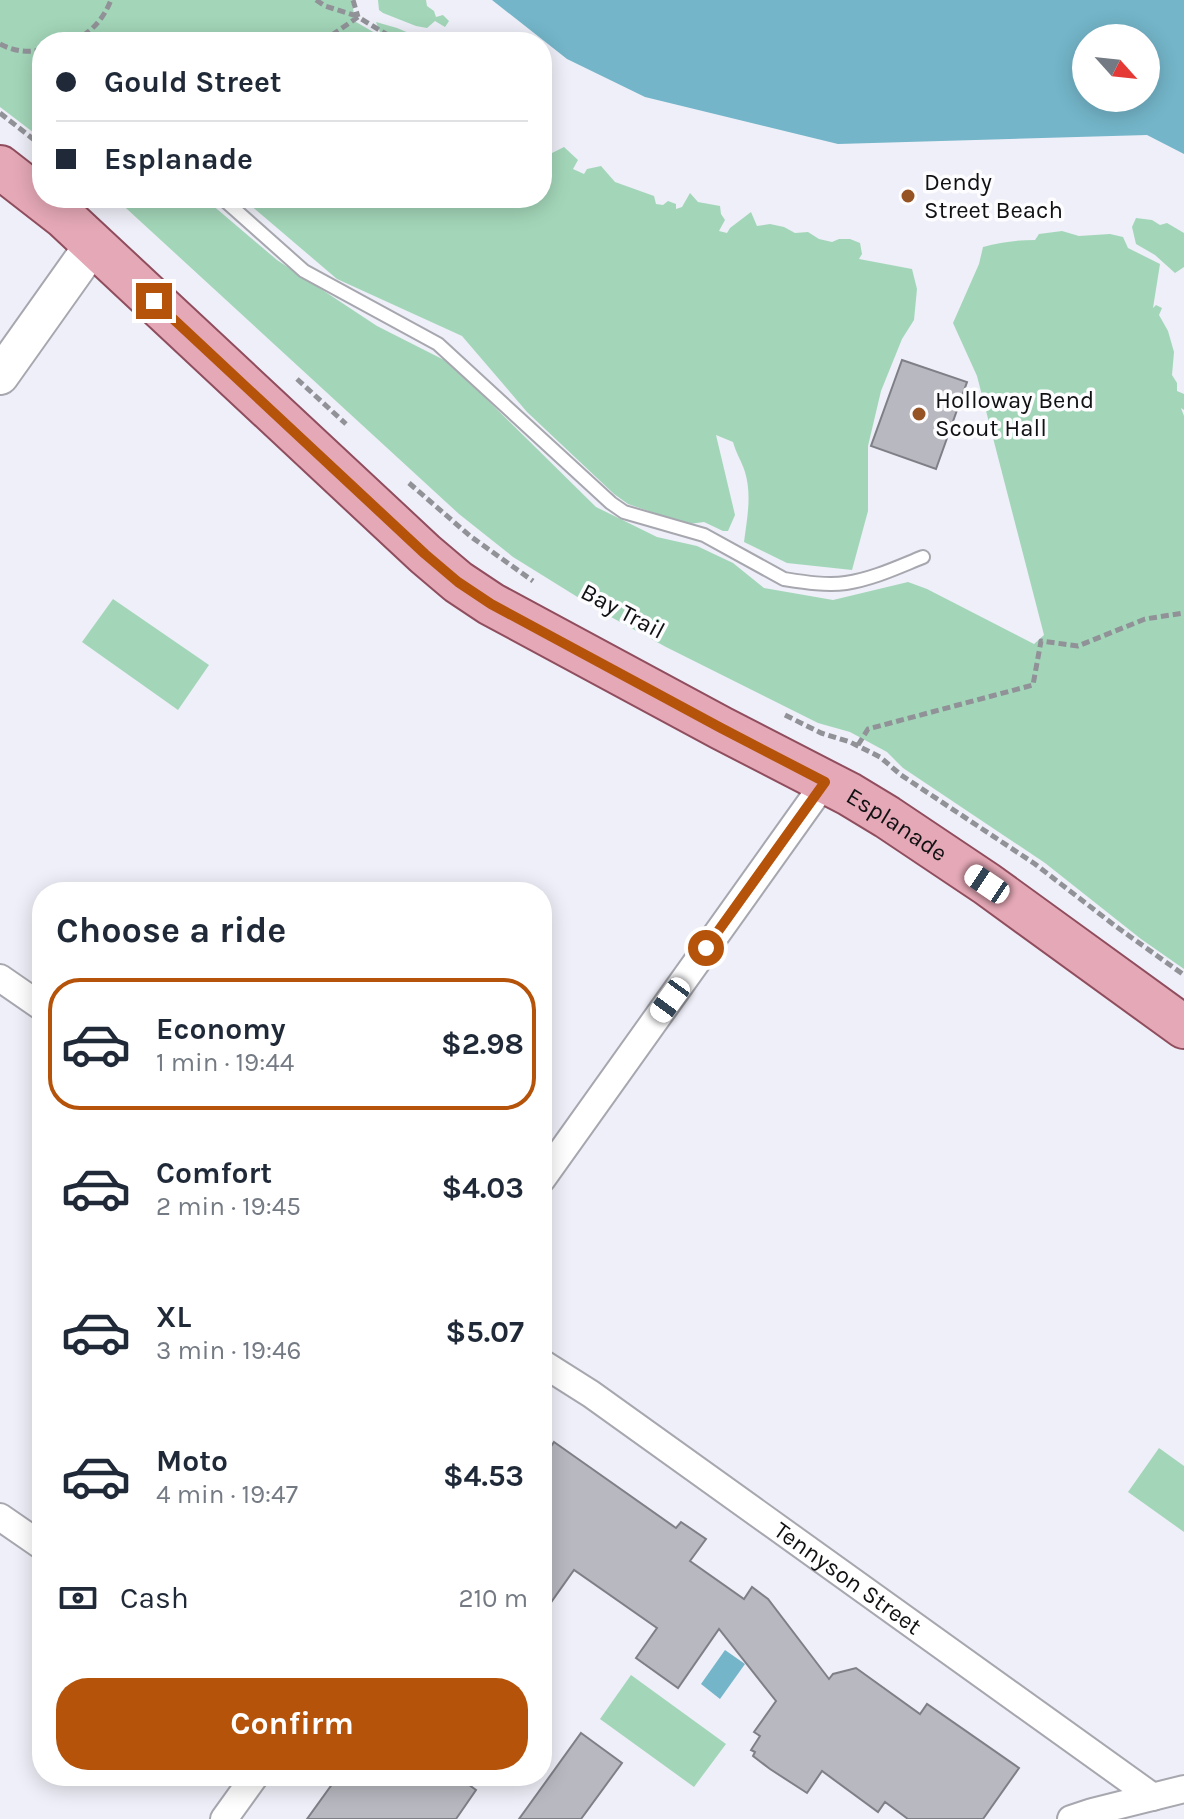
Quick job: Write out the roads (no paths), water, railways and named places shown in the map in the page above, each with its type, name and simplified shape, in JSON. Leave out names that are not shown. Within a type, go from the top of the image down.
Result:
[{"type":"main road","name":"Esplanade","points":[[0,167],[32,191]]},
{"type":"main road","name":"Esplanade","points":[[56,208],[76,223],[398,529],[458,582],[491,604],[887,817],[987,884],[1184,1027]]},
{"type":"street","points":[[0,376],[76,223]]},
{"type":"street","points":[[552,1165],[825,782]]},
{"type":"street","points":[[0,978],[32,1000]]},
{"type":"street","name":"Tennyson Street","points":[[552,1371],[591,1394],[1153,1797]]},
{"type":"street","points":[[0,1517],[32,1539]]},
{"type":"street","points":[[224,1819],[248,1786]]},
{"type":"street","points":[[1071,1819],[1184,1789]]},
{"type":"lane","points":[[233,208],[304,271],[438,344],[624,512],[704,535],[784,579],[844,584],[879,575],[923,557]]},
{"type":"water","points":[[492,0],[1184,0],[1184,154],[1147,135],[838,144],[645,97],[567,59],[552,47],[552,32],[533,32]]},
{"type":"water","points":[[725,1650],[745,1664],[720,1699],[701,1684]]},
{"type":"place","name":"Dendy Street Beach","points":[[908,196]]},
{"type":"place","name":"Holloway Bend Scout Hall","points":[[919,414]]}]
